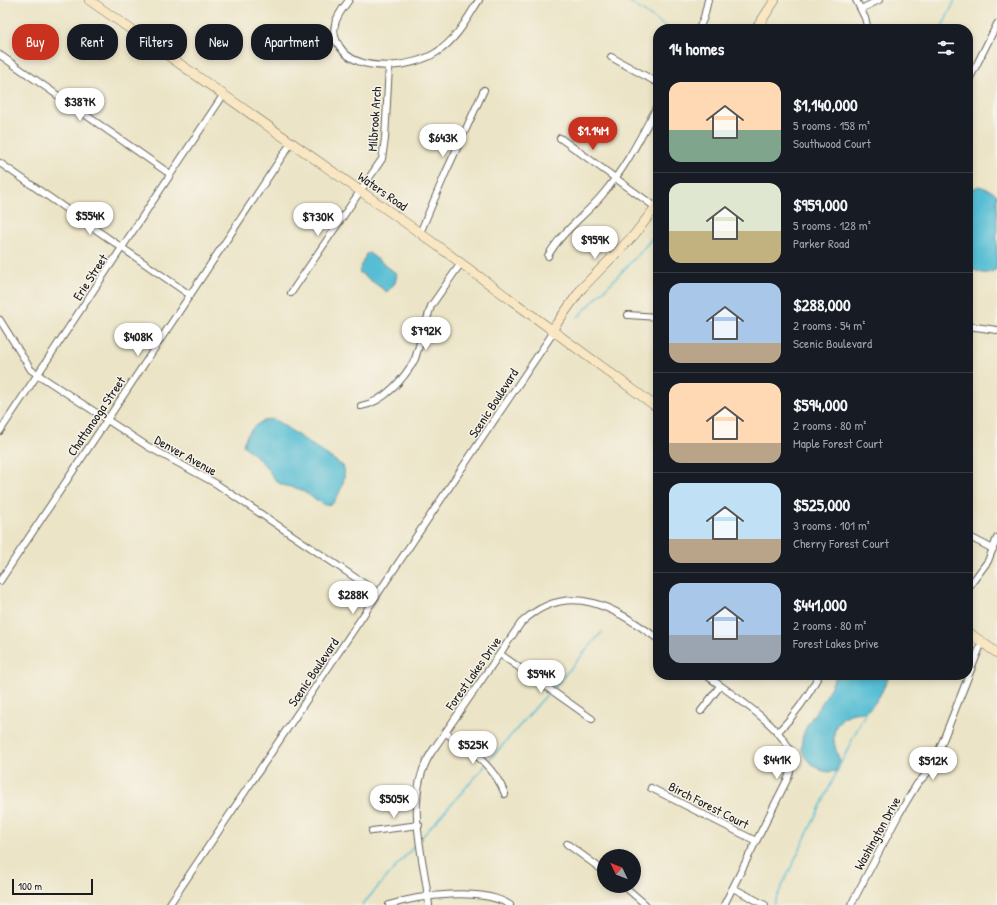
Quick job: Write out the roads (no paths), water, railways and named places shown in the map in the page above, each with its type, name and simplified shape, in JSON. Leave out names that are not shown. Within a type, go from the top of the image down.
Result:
[{"type":"street","name":"Waters Road","points":[[89,0],[461,263],[653,404]]},
{"type":"street","points":[[349,0],[335,23],[334,33],[342,50],[348,56],[365,62],[389,66],[420,60],[436,52],[457,33],[479,0]]},
{"type":"street","points":[[701,24],[708,0]]},
{"type":"street","points":[[759,24],[771,0]]},
{"type":"street","points":[[759,24],[776,0]]},
{"type":"street","points":[[856,0],[866,24]]},
{"type":"street","points":[[861,9],[879,0]]},
{"type":"street","points":[[973,72],[997,24]]},
{"type":"street","points":[[0,55],[170,174]]},
{"type":"street","points":[[611,58],[653,80]]},
{"type":"street","name":"Milbrook Arch","points":[[291,293],[360,191],[379,166],[384,153],[389,66]]},
{"type":"street","points":[[420,234],[484,90]]},
{"type":"street","name":"Erie Street","points":[[0,431],[224,94]]},
{"type":"street","points":[[548,256],[554,245],[595,203],[616,178],[653,114]]},
{"type":"street","points":[[560,138],[653,204]]},
{"type":"street","name":"Chattanooga Street","points":[[0,581],[291,143]]},
{"type":"street","points":[[0,163],[190,295]]},
{"type":"street","points":[[552,330],[582,288],[634,235],[653,212]]},
{"type":"street","points":[[361,406],[369,404],[382,397],[410,367],[415,359],[427,315],[431,306],[461,263]]},
{"type":"street","points":[[628,315],[653,317]]},
{"type":"street","name":"Denver Avenue","points":[[0,320],[28,366],[37,375],[147,446],[220,486],[378,592]]},
{"type":"street","points":[[973,327],[997,330]]},
{"type":"street","name":"Scenic Boulevard","points":[[169,905],[551,336],[552,330]]},
{"type":"street","points":[[973,581],[988,561],[997,538]]},
{"type":"street","points":[[973,539],[993,549]]},
{"type":"street","name":"Forest Lakes Drive","points":[[429,905],[419,826],[416,792],[418,782],[426,760],[521,623],[538,609],[561,600],[577,600],[613,609],[653,635]]},
{"type":"street","points":[[973,636],[997,653]]},
{"type":"street","name":"Washington Drive","points":[[973,665],[982,642]]},
{"type":"street","points":[[500,654],[592,719]]},
{"type":"street","points":[[712,680],[756,713],[778,733],[790,753],[790,772],[724,905]]},
{"type":"street","points":[[778,733],[796,713],[816,680]]},
{"type":"street","name":"Washington Drive","points":[[851,905],[899,814],[917,784],[932,768],[967,680]]},
{"type":"street","points":[[701,711],[720,686]]},
{"type":"street","points":[[446,732],[487,765],[499,778],[505,794]]},
{"type":"street","name":"Birch Forest Court","points":[[651,788],[756,841]]},
{"type":"street","points":[[372,831],[419,826]]},
{"type":"street","points":[[567,844],[597,866]]},
{"type":"street","points":[[733,888],[765,905]]},
{"type":"street","points":[[632,893],[646,905]]},
{"type":"street","points":[[389,905],[428,898],[477,894],[496,898],[510,905]]},
{"type":"water","points":[[979,186],[993,191],[997,195],[997,269],[988,273],[973,270],[973,189]]},
{"type":"water","points":[[369,253],[397,274],[395,283],[387,292],[359,272],[366,254]]},
{"type":"water","points":[[271,419],[277,421],[343,466],[344,480],[335,501],[332,504],[325,505],[299,489],[282,485],[276,481],[264,464],[243,445],[247,435],[257,424]]},
{"type":"water","points":[[834,680],[887,680],[873,706],[865,711],[846,716],[840,720],[836,726],[834,739],[840,760],[836,771],[827,772],[816,767],[806,758],[802,750],[802,742],[807,725],[824,700]]},
{"type":"waterway","points":[[627,0],[662,24]]},
{"type":"waterway","points":[[943,24],[955,0]]},
{"type":"waterway","points":[[578,317],[637,256],[653,237]]},
{"type":"waterway","points":[[552,690],[602,632]]},
{"type":"waterway","points":[[487,763],[549,692]]},
{"type":"waterway","points":[[773,905],[867,709]]},
{"type":"waterway","points":[[421,838],[485,766]]},
{"type":"waterway","points":[[362,905],[417,843]]}]
